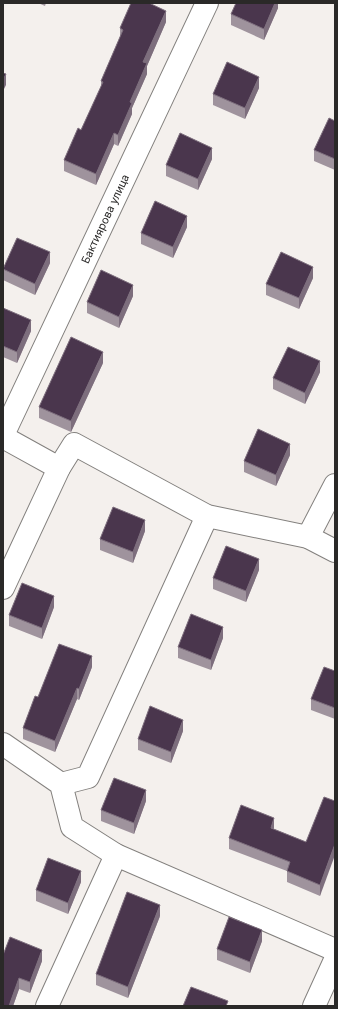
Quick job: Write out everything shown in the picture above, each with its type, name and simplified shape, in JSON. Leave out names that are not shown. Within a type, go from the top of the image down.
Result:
[{"type":"street","name":"Бактиярова улица","points":[[3,436],[207,3]]},
{"type":"street","points":[[3,436],[59,468]]},
{"type":"street","points":[[3,588],[59,468],[74,444],[207,516],[308,537],[335,551]]},
{"type":"street","points":[[308,537],[335,485]]},
{"type":"street","points":[[60,784],[88,777],[207,516]]},
{"type":"street","points":[[3,744],[60,784],[72,827],[116,855],[335,950]]},
{"type":"street","points":[[47,1006],[116,855]]},
{"type":"street","points":[[314,1006],[335,960]]},
{"type":"building","points":[[131,3],[149,3],[166,11],[143,62],[147,63],[130,102],[132,103],[118,135],[114,133],[96,174],[64,160],[78,128],[81,130],[103,82],[101,81],[123,30],[120,28]]},
{"type":"building","points":[[236,3],[275,3],[264,29],[231,14]]},
{"type":"building","points":[[227,62],[259,77],[245,108],[213,94]]},
{"type":"building","points":[[3,73],[6,74],[3,80]]},
{"type":"building","points":[[329,118],[335,121],[335,159],[314,150]]},
{"type":"building","points":[[180,133],[212,148],[198,179],[166,165]]},
{"type":"building","points":[[155,201],[187,216],[173,247],[141,233]]},
{"type":"building","points":[[17,238],[50,252],[35,284],[3,269]]},
{"type":"building","points":[[281,252],[313,267],[299,298],[266,284]]},
{"type":"building","points":[[101,270],[133,285],[119,317],[87,302]]},
{"type":"building","points":[[3,308],[31,320],[17,352],[3,346]]},
{"type":"building","points":[[71,337],[103,352],[71,421],[39,407]]},
{"type":"building","points":[[288,347],[320,361],[305,393],[273,378]]},
{"type":"building","points":[[258,429],[290,444],[276,475],[244,461]]},
{"type":"building","points":[[113,507],[145,520],[133,552],[100,539]]},
{"type":"building","points":[[226,546],[259,559],[246,591],[213,578]]},
{"type":"building","points":[[22,583],[54,596],[42,628],[9,615]]},
{"type":"building","points":[[191,614],[223,627],[211,660],[178,647]]},
{"type":"building","points":[[59,644],[92,656],[79,689],[77,688],[55,741],[23,728],[35,696],[38,697]]},
{"type":"building","points":[[324,667],[335,671],[335,708],[311,699]]},
{"type":"building","points":[[150,706],[183,720],[171,752],[138,739]]},
{"type":"building","points":[[114,778],[146,790],[134,823],[101,810]]},
{"type":"building","points":[[324,797],[335,801],[335,844],[320,885],[287,871],[290,862],[229,838],[241,805],[274,818],[271,828],[306,842]]},
{"type":"building","points":[[48,858],[81,871],[68,903],[36,890]]},
{"type":"building","points":[[127,892],[160,905],[128,987],[96,974]]},
{"type":"building","points":[[229,917],[262,930],[250,962],[217,949]]},
{"type":"building","points":[[10,937],[42,950],[30,982],[19,978],[9,1006],[3,1006],[3,955]]},
{"type":"building","points":[[191,987],[228,1001],[226,1006],[183,1006]]}]
